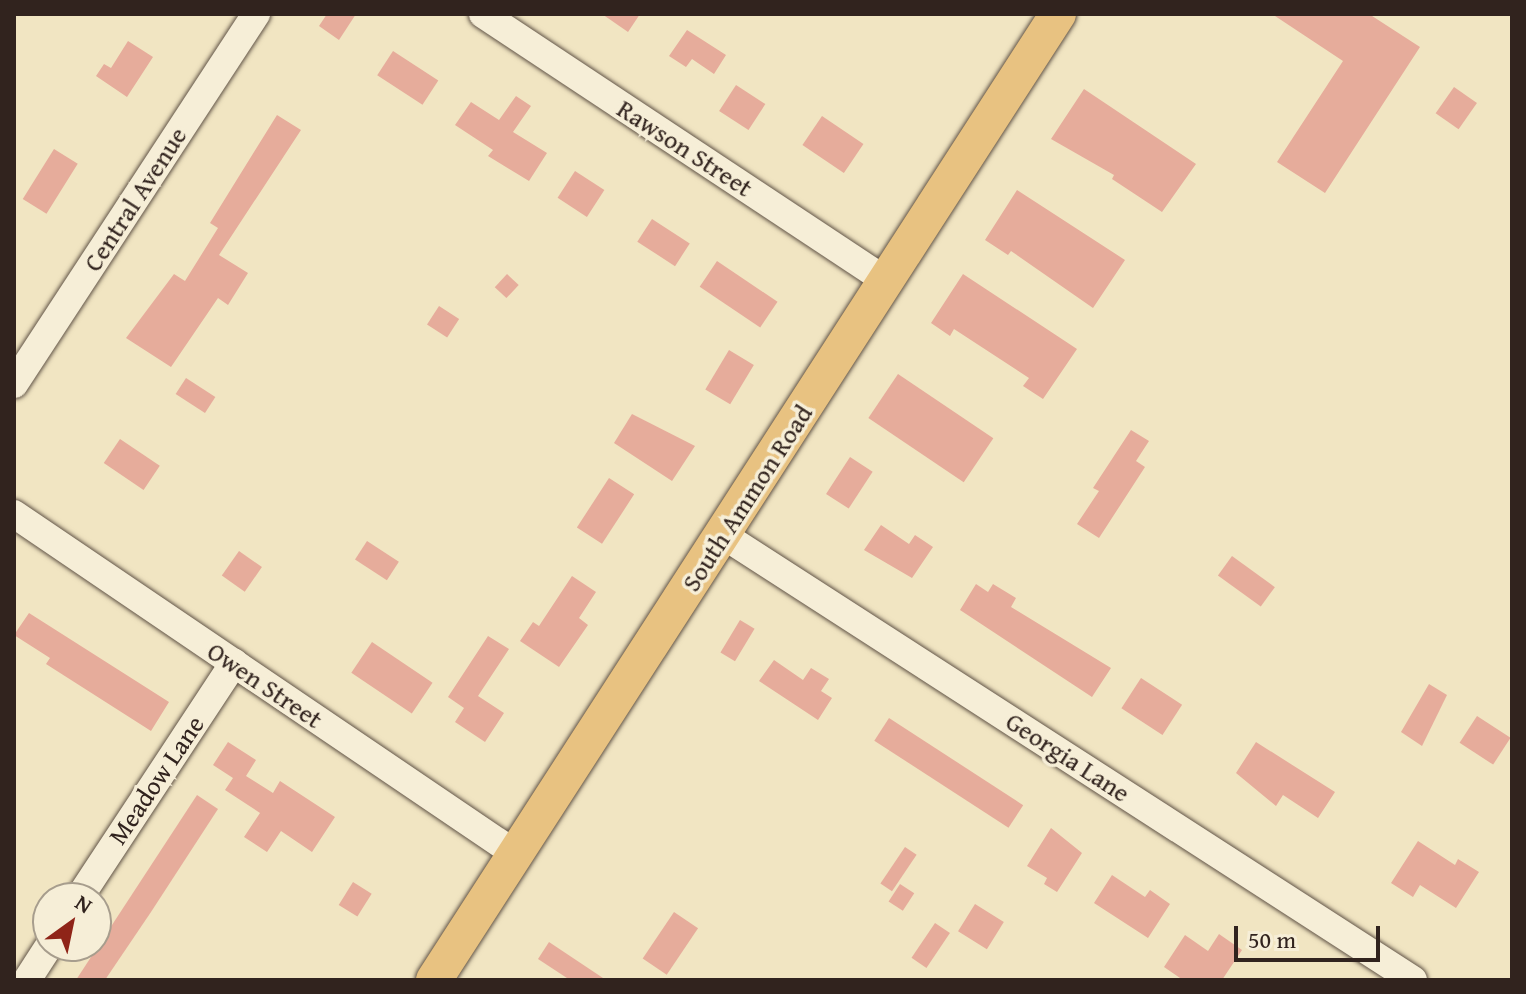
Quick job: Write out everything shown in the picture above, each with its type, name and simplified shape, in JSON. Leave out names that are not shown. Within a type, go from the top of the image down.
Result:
[{"type":"main road","name":"South Ammon Road","points":[[434,980],[1058,14]]},
{"type":"street","name":"Central Avenue","points":[[14,384],[256,14]]},
{"type":"street","name":"Rawson Street","points":[[483,14],[887,281]]},
{"type":"street","name":"Owen Street","points":[[14,514],[517,855]]},
{"type":"street","name":"Georgia Lane","points":[[723,535],[1413,980]]},
{"type":"street","name":"Meadow Lane","points":[[90,882],[234,663]]},
{"type":"street","points":[[27,980],[39,962]]},
{"type":"building","points":[[327,14],[356,14],[339,40],[319,26]]},
{"type":"building","points":[[602,14],[640,14],[628,32]]},
{"type":"building","points":[[1272,14],[1369,14],[1420,47],[1325,193],[1277,162],[1343,61]]},
{"type":"building","points":[[687,30],[726,55],[714,74],[692,59],[686,67],[669,56]]},
{"type":"building","points":[[128,41],[153,57],[127,97],[96,76],[104,64],[111,68]]},
{"type":"building","points":[[393,51],[438,80],[422,105],[377,75]]},
{"type":"building","points":[[736,85],[765,104],[748,130],[719,111]]},
{"type":"building","points":[[1454,87],[1477,103],[1459,129],[1436,113]]},
{"type":"building","points":[[1084,89],[1196,164],[1162,212],[1112,179],[1114,175],[1051,139]]},
{"type":"building","points":[[516,96],[531,106],[513,132],[547,153],[529,181],[488,156],[493,150],[455,125],[471,102],[499,120]]},
{"type":"building","points":[[277,115],[301,130],[219,255],[248,273],[228,305],[218,298],[171,367],[126,338],[174,274],[185,281],[218,228],[210,223]]},
{"type":"building","points":[[822,116],[863,144],[844,173],[802,145]]},
{"type":"building","points":[[54,149],[78,164],[46,214],[23,199]]},
{"type":"building","points":[[575,171],[604,190],[587,217],[558,198]]},
{"type":"building","points":[[1017,190],[1125,260],[1093,308],[1011,251],[1008,255],[985,240]]},
{"type":"building","points":[[652,219],[690,244],[675,266],[637,242]]},
{"type":"building","points":[[717,261],[778,302],[760,328],[700,287]]},
{"type":"building","points":[[507,274],[519,285],[506,298],[495,287]]},
{"type":"building","points":[[963,274],[1077,349],[1043,399],[1023,386],[1029,378],[954,329],[950,336],[931,323]]},
{"type":"building","points":[[439,306],[459,319],[447,338],[427,324]]},
{"type":"building","points":[[729,350],[754,365],[730,404],[705,389]]},
{"type":"building","points":[[898,374],[993,438],[964,482],[868,418]]},
{"type":"building","points":[[186,378],[215,397],[205,413],[176,394]]},
{"type":"building","points":[[632,414],[695,446],[672,481],[614,443]]},
{"type":"building","points":[[1131,430],[1149,441],[1136,461],[1145,467],[1099,538],[1077,524],[1099,491],[1093,488]]},
{"type":"building","points":[[120,439],[160,466],[144,490],[104,463]]},
{"type":"building","points":[[850,457],[873,472],[849,509],[826,494]]},
{"type":"building","points":[[609,478],[634,494],[602,544],[577,527]]},
{"type":"building","points":[[881,525],[909,544],[915,535],[933,547],[912,578],[864,550]]},
{"type":"building","points":[[367,541],[399,562],[387,580],[355,559]]},
{"type":"building","points":[[239,551],[262,567],[245,592],[222,576]]},
{"type":"building","points":[[1232,556],[1275,587],[1261,607],[1218,575]]},
{"type":"building","points":[[572,576],[596,592],[579,618],[588,625],[559,667],[520,641],[533,622],[539,626]]},
{"type":"building","points":[[976,584],[988,592],[993,584],[1016,598],[1011,607],[1111,668],[1092,697],[960,610]]},
{"type":"building","points":[[29,613],[169,702],[151,731],[46,664],[50,658],[14,635]]},
{"type":"building","points":[[740,620],[755,629],[735,661],[720,653]]},
{"type":"building","points":[[488,636],[509,649],[478,696],[504,713],[485,742],[455,722],[464,708],[448,697]]},
{"type":"building","points":[[372,642],[433,683],[412,713],[351,673]]},
{"type":"building","points":[[774,660],[803,680],[811,668],[829,679],[821,691],[832,698],[818,720],[759,681]]},
{"type":"building","points":[[1141,678],[1182,705],[1162,735],[1121,708]]},
{"type":"building","points":[[1429,684],[1447,695],[1422,746],[1401,732]]},
{"type":"building","points":[[1477,716],[1511,738],[1493,765],[1460,743]]},
{"type":"building","points":[[889,718],[1023,805],[1008,828],[874,741]]},
{"type":"building","points":[[228,742],[256,760],[246,776],[273,793],[280,781],[335,817],[312,852],[281,831],[267,852],[244,837],[260,813],[225,790],[233,778],[213,765]]},
{"type":"building","points":[[1256,742],[1335,792],[1318,818],[1283,795],[1276,806],[1236,773]]},
{"type":"building","points":[[197,795],[218,809],[105,980],[76,980],[88,962],[112,962],[112,925]]},
{"type":"building","points":[[1051,828],[1082,853],[1057,892],[1044,884],[1047,878],[1027,866]]},
{"type":"building","points":[[1418,841],[1455,865],[1458,859],[1479,872],[1456,908],[1420,885],[1413,897],[1391,883]]},
{"type":"building","points":[[905,847],[917,855],[892,891],[880,883]]},
{"type":"building","points":[[1112,875],[1145,897],[1150,890],[1170,904],[1148,938],[1094,903]]},
{"type":"building","points":[[353,882],[372,894],[357,917],[339,905]]},
{"type":"building","points":[[900,884],[914,893],[903,911],[889,902]]},
{"type":"building","points":[[975,904],[1004,922],[987,949],[958,931]]},
{"type":"building","points":[[674,912],[698,928],[667,975],[643,958]]},
{"type":"building","points":[[935,923],[950,933],[926,968],[912,958]]},
{"type":"building","points":[[1219,934],[1242,950],[1222,980],[1183,980],[1164,967],[1185,935],[1208,951]]},
{"type":"building","points":[[549,942],[606,980],[570,980],[538,959]]}]
